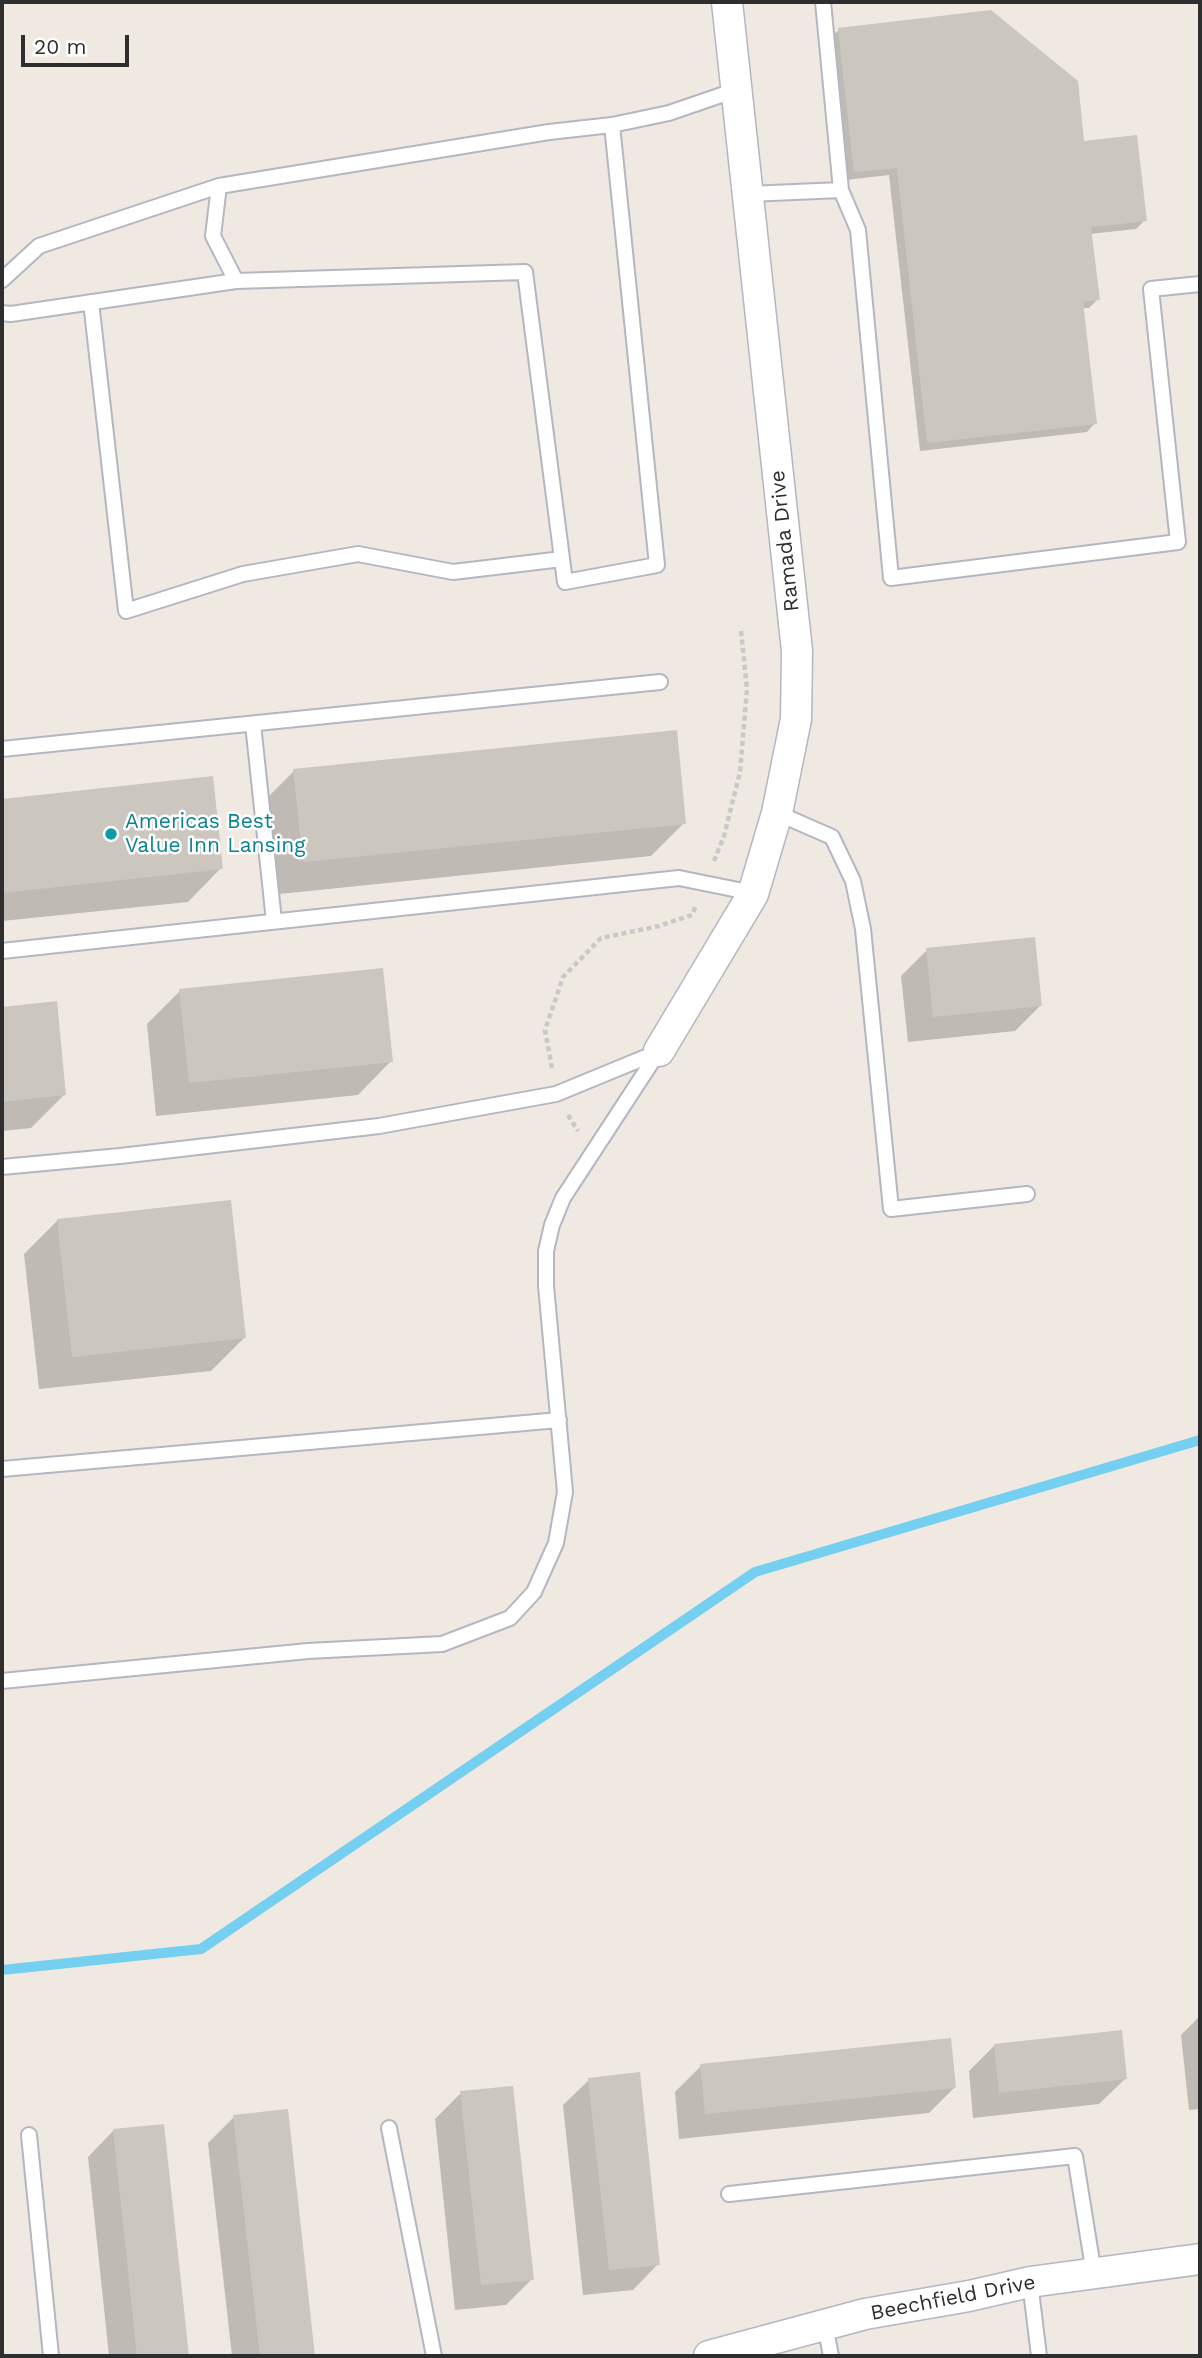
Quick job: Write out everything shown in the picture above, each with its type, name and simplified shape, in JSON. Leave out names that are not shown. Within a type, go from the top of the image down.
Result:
[{"type":"street","name":"Ramada Drive","points":[[659,1051],[753,893],[777,813],[796,719],[797,650],[727,2]]},
{"type":"street","name":"Beechfield Drive","points":[[709,2356],[865,2314],[969,2296],[1030,2282],[1200,2259]]},
{"type":"lane","points":[[822,2],[841,190],[858,230],[891,578],[1178,542],[1151,289],[1200,284]]},
{"type":"lane","points":[[2,280],[39,246],[219,186],[549,132],[612,125],[669,113],[736,90]]},
{"type":"lane","points":[[2,313],[11,314],[236,281],[525,272],[565,582],[657,565],[612,125]]},
{"type":"lane","points":[[219,186],[213,236],[236,281]]},
{"type":"lane","points":[[748,194],[841,190]]},
{"type":"lane","points":[[91,302],[126,611],[243,574],[358,554],[453,572],[562,559]]},
{"type":"lane","points":[[2,749],[660,682]]},
{"type":"lane","points":[[253,724],[274,921]]},
{"type":"lane","points":[[777,813],[832,837],[853,881],[863,929],[891,1209],[1027,1194]]},
{"type":"lane","points":[[2,951],[679,878],[753,893]]},
{"type":"lane","points":[[2,1167],[379,1126],[556,1094],[659,1051]]},
{"type":"lane","points":[[2,1681],[308,1651],[442,1644],[510,1618],[534,1592],[556,1543],[565,1492],[546,1286],[546,1251],[552,1225],[563,1198],[659,1051]]},
{"type":"lane","points":[[2,1469],[559,1420]]},
{"type":"lane","points":[[389,2127],[434,2356]]},
{"type":"lane","points":[[29,2135],[51,2356]]},
{"type":"lane","points":[[729,2194],[1075,2156],[1094,2274]]},
{"type":"lane","points":[[1030,2282],[1039,2356]]},
{"type":"lane","points":[[825,2325],[831,2356]]},
{"type":"building","points":[[991,10],[1078,81],[1084,141],[1137,135],[1147,221],[1091,227],[1100,300],[1083,302],[1097,424],[927,443],[897,168],[854,172],[838,28]]},
{"type":"building","points":[[677,730],[686,824],[303,862],[293,769]]},
{"type":"building","name":"Americas Best Value Inn Lansing","points":[[213,776],[223,869],[2,893],[2,799]]},
{"type":"building","points":[[1035,937],[1042,1006],[933,1017],[926,948]]},
{"type":"building","points":[[383,968],[393,1062],[189,1083],[179,989]]},
{"type":"building","points":[[57,1001],[66,1095],[2,1102],[2,1007]]},
{"type":"building","points":[[231,1200],[246,1338],[72,1357],[57,1219]]},
{"type":"building","points":[[1122,2030],[1127,2079],[999,2093],[994,2044]]},
{"type":"building","points":[[951,2038],[956,2088],[705,2114],[700,2064]]},
{"type":"building","points":[[640,2072],[660,2265],[609,2270],[588,2078]]},
{"type":"building","points":[[513,2086],[534,2280],[481,2285],[460,2091]]},
{"type":"building","points":[[288,2109],[315,2356],[260,2356],[233,2115]]},
{"type":"building","points":[[164,2124],[189,2356],[137,2356],[113,2129]]},
{"type":"waterway","points":[[2,1970],[201,1949],[755,1572],[1200,1440]]},
{"type":"place","name":"Americas Best Value Inn Lansing","points":[[111,834]]}]
